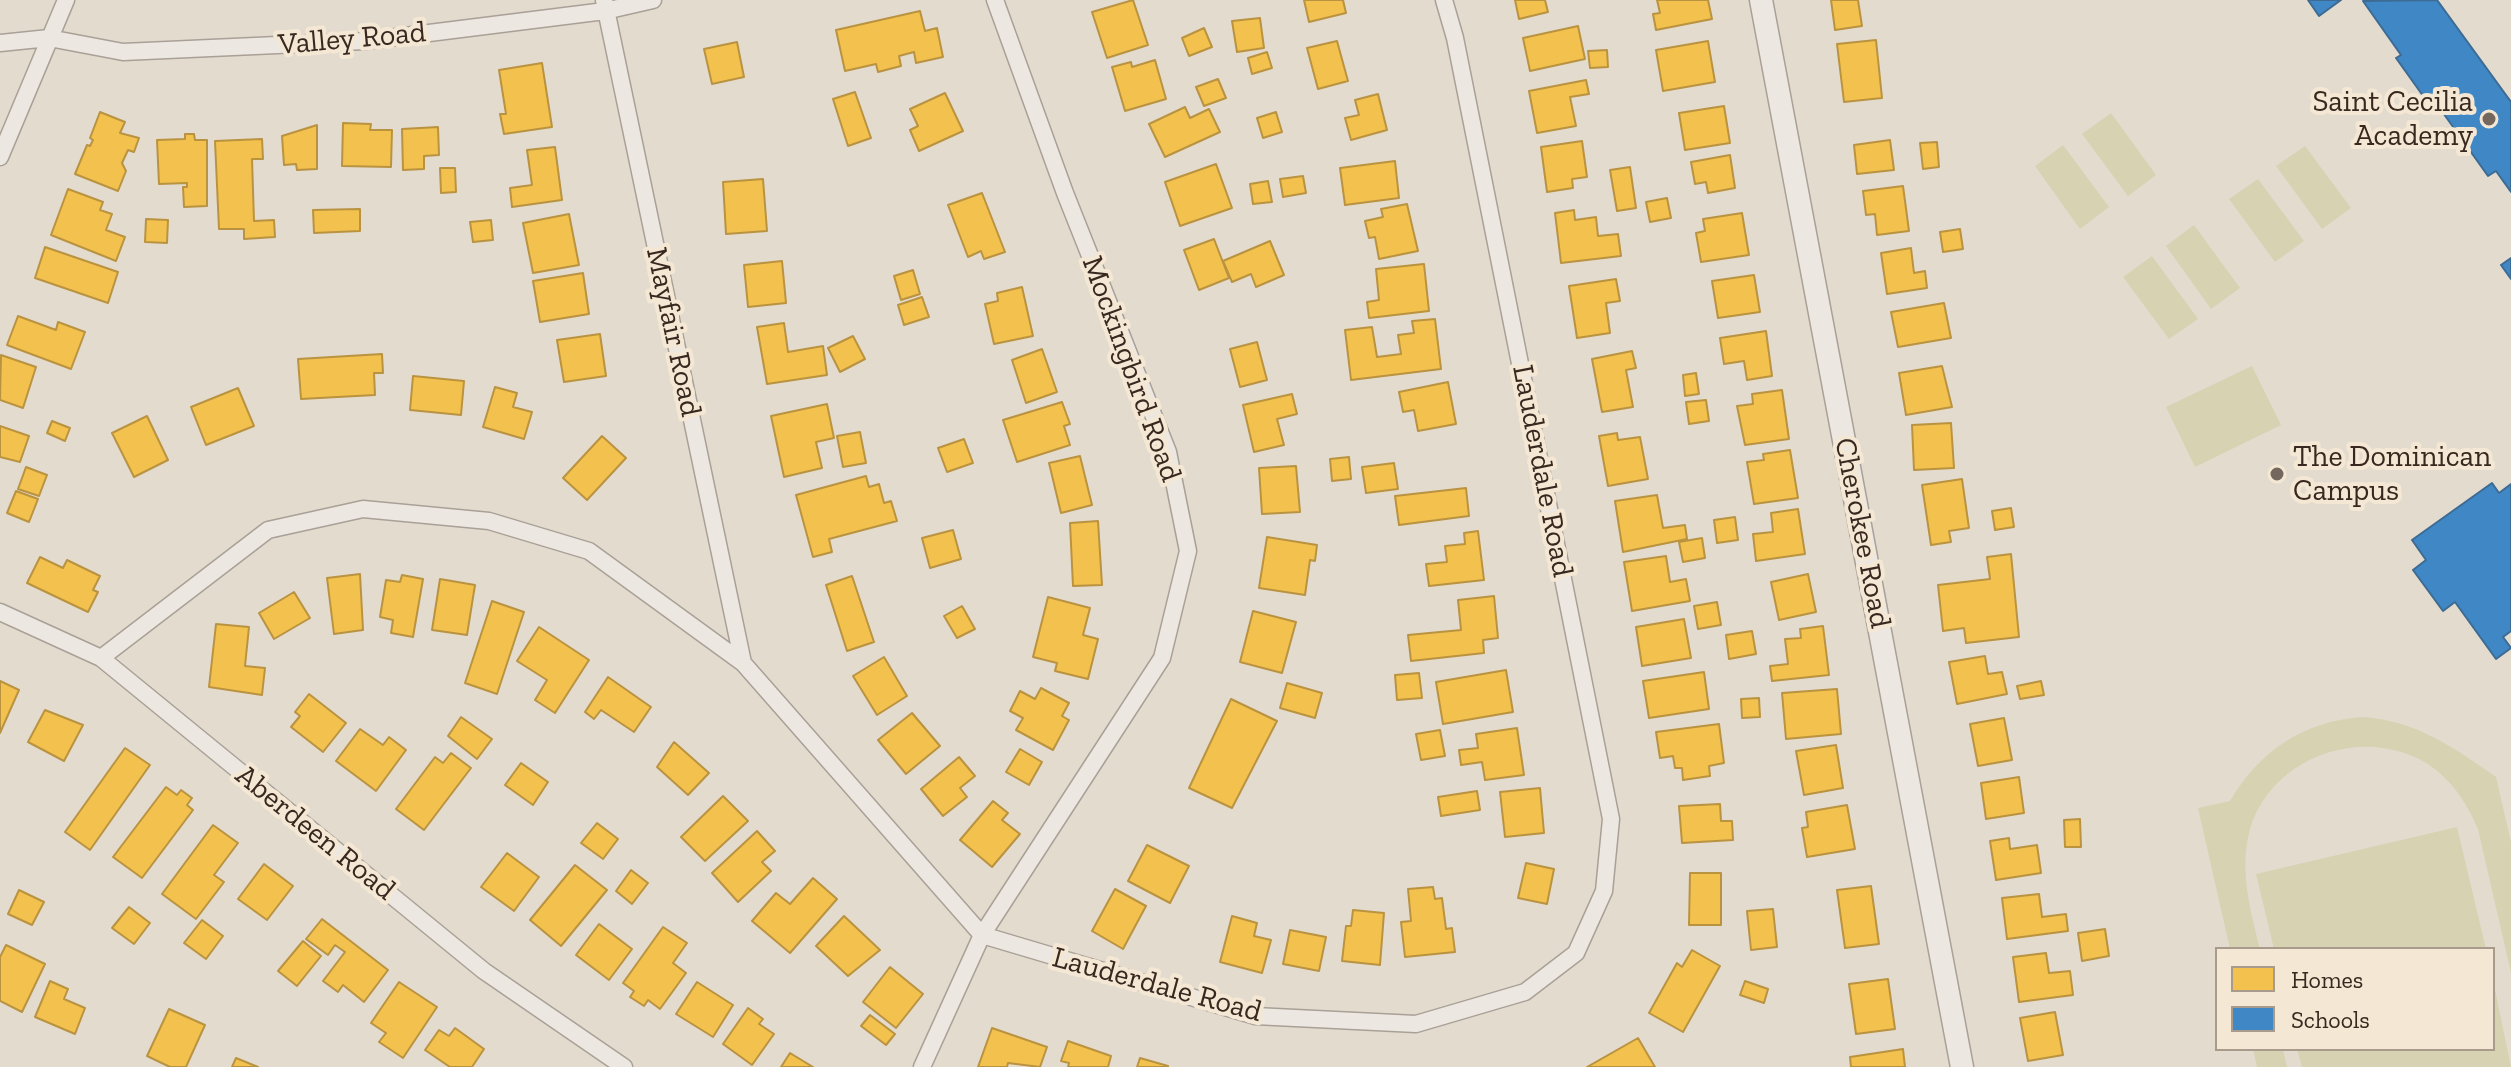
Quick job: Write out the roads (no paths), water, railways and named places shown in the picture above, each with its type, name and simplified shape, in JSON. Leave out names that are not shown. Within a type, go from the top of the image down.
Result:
[{"type":"street","points":[[0,157],[66,0]]},
{"type":"street","name":"Valley Road","points":[[0,43],[49,38],[123,52],[350,42],[653,0]]},
{"type":"street","name":"Mockingbird Road","points":[[922,1067],[982,935],[1162,658],[1188,551],[1168,452],[1065,193],[995,0]]},
{"type":"street","name":"Lauderdale Road","points":[[982,935],[1255,1016],[1416,1024],[1525,992],[1576,953],[1604,891],[1611,819],[1455,38],[1444,0]]},
{"type":"street","name":"Cherokee Road","points":[[1761,0],[1962,1067]]},
{"type":"street","name":"Mayfair Road","points":[[605,5],[743,663]]},
{"type":"street","points":[[101,658],[268,530],[363,509],[489,521],[589,551],[743,663],[982,935]]},
{"type":"street","name":"Aberdeen Road","points":[[0,612],[101,658],[484,971],[624,1067]]},
{"type":"place","name":"Saint Cecilia Academy","points":[[2489,119]]},
{"type":"place","name":"The Dominican Campus","points":[[2277,474]]}]
